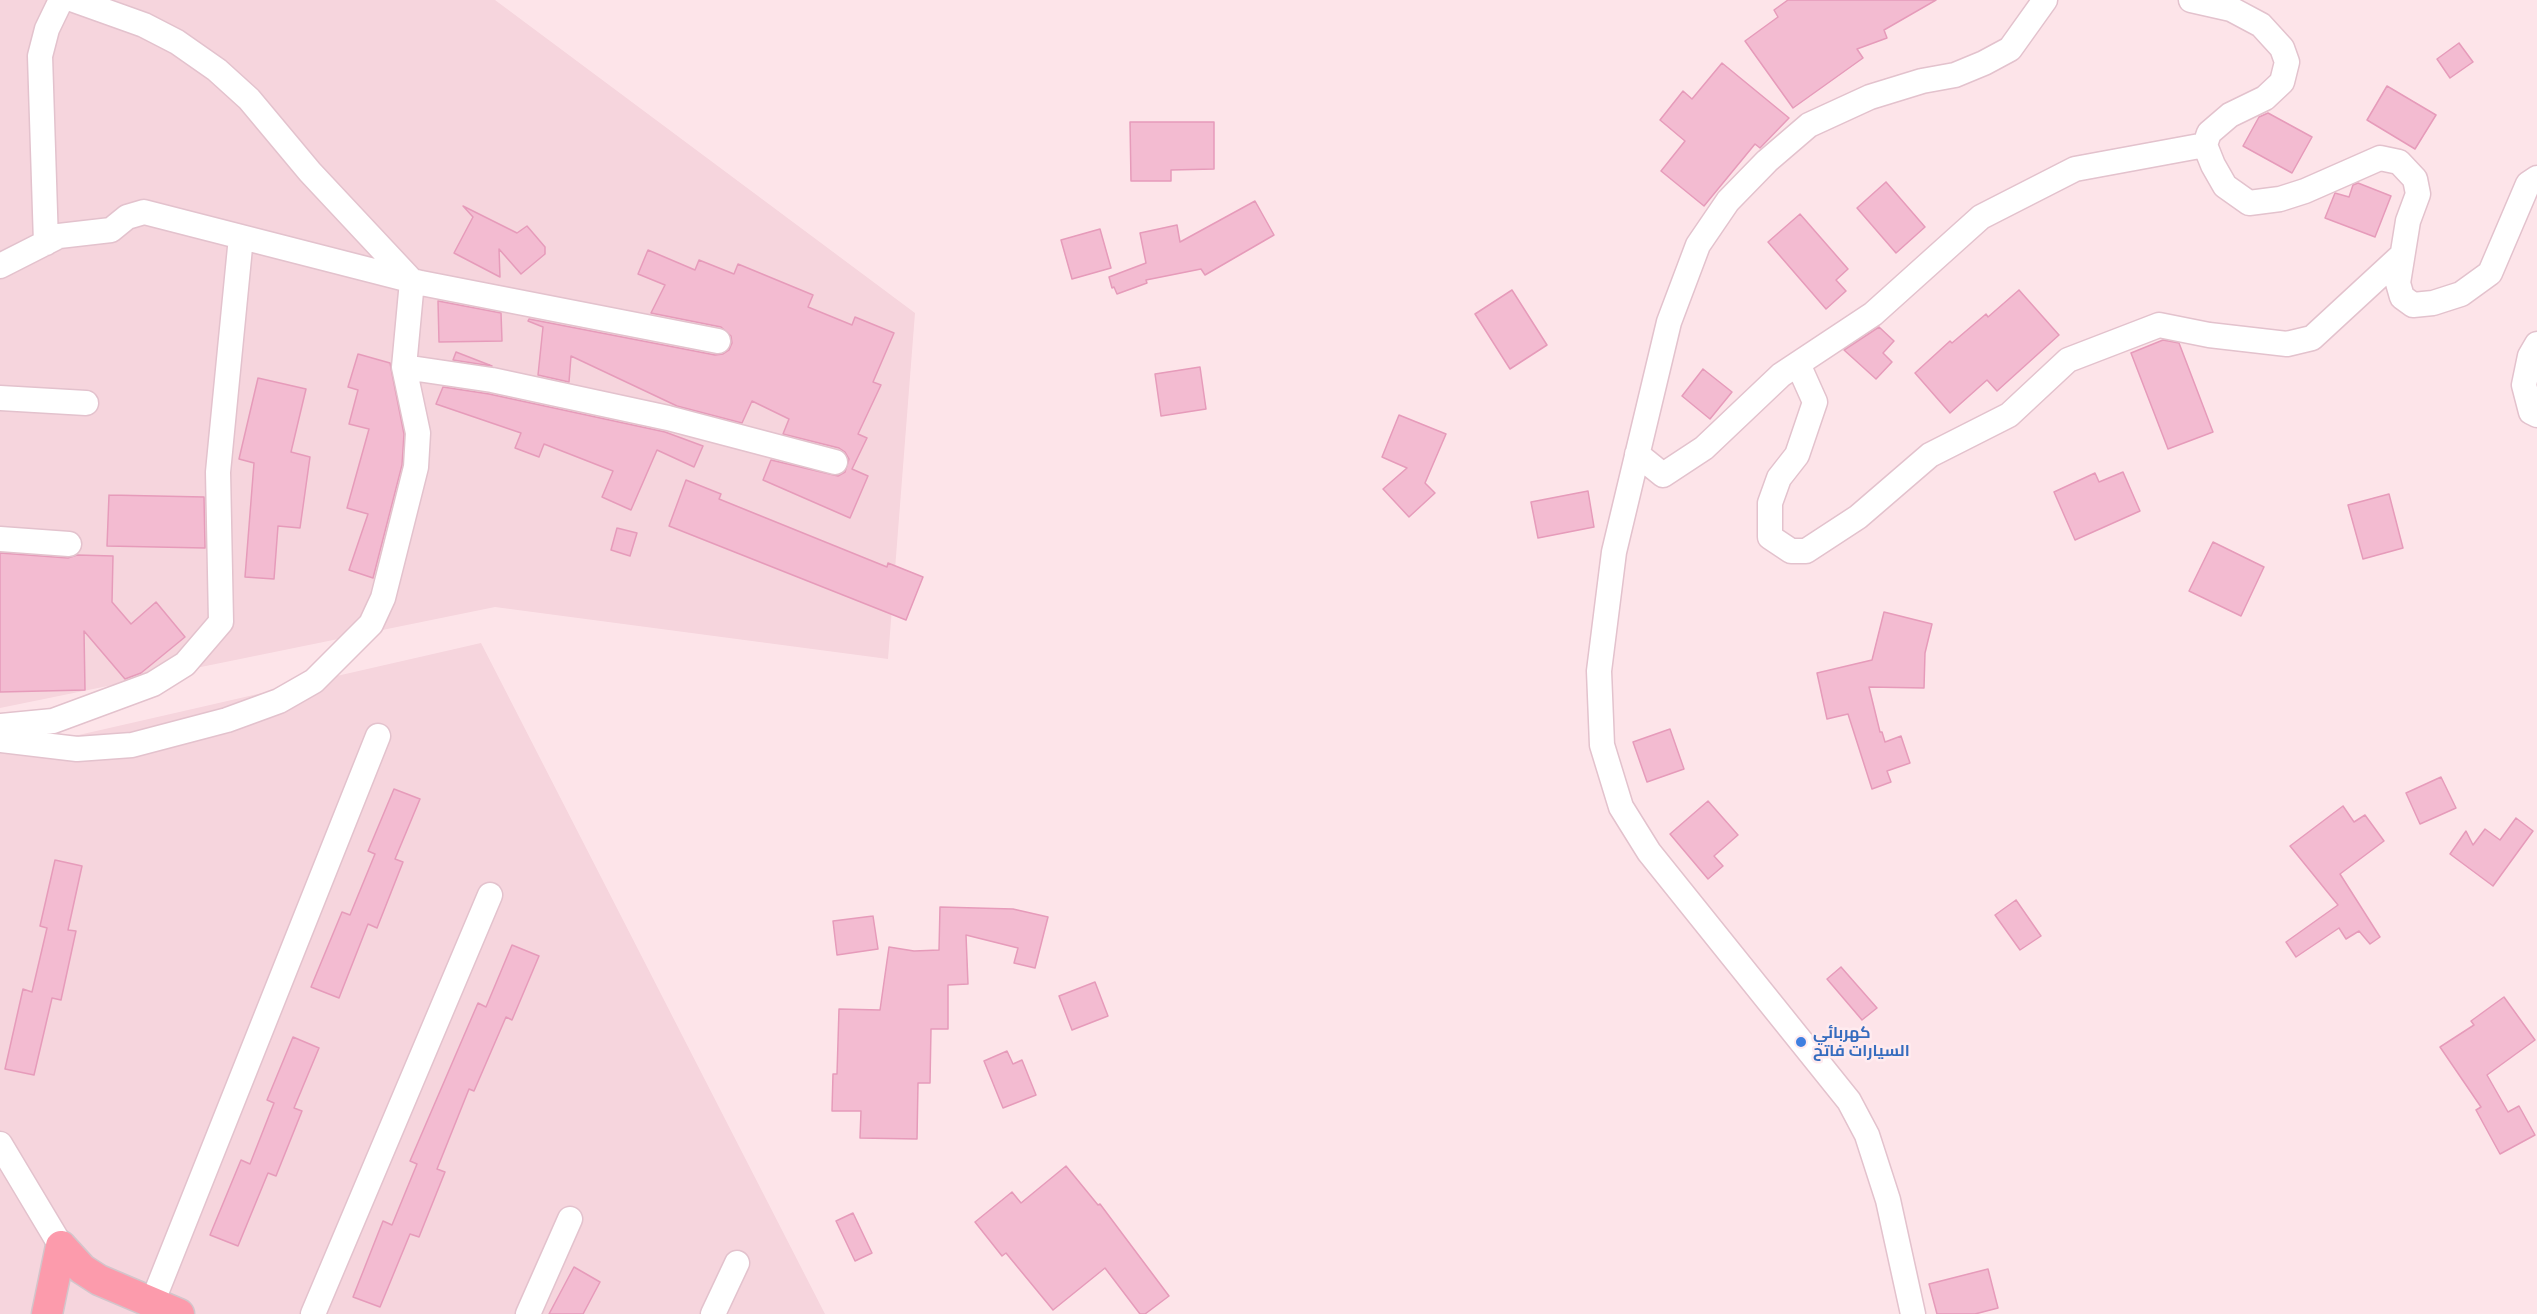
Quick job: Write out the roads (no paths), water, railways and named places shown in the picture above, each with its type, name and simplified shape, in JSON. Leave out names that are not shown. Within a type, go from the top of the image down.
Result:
[{"type":"main road","points":[[61,1246],[82,1269],[99,1280],[165,1308]]},
{"type":"main road","points":[[47,1314],[61,1246]]},
{"type":"street","points":[[46,243],[40,56],[48,29],[61,0]]},
{"type":"street","points":[[0,740],[77,749],[132,745],[227,720],[279,701],[314,681],[371,624],[383,598],[416,466],[418,434],[404,367],[412,281],[310,172],[249,99],[217,70],[177,42],[144,25],[74,0]]},
{"type":"street","points":[[1913,1314],[1888,1200],[1867,1135],[1849,1101],[1649,852],[1621,807],[1602,745],[1599,671],[1614,552],[1669,322],[1698,244],[1728,201],[1767,161],[1809,125],[1870,97],[1922,81],[1955,75],[2010,49],[2045,0]]},
{"type":"street","points":[[2194,0],[2231,9],[2261,25],[2282,48],[2287,62],[2282,82],[2265,98],[2230,115],[2209,133],[2205,145],[2225,186],[2248,203],[2280,199],[2305,191],[2380,158],[2399,162],[2415,179],[2418,194],[2408,221],[2398,283],[2402,297],[2413,305],[2433,303],[2461,294],[2490,273],[2528,184],[2537,178]]},
{"type":"street","points":[[1637,454],[1663,475],[1704,448],[1781,375],[1873,314],[1981,217],[2075,169],[2205,145]]},
{"type":"street","points":[[0,266],[59,236],[111,230],[128,217],[144,212],[412,281],[718,341]]},
{"type":"street","points":[[0,726],[53,720],[153,684],[185,664],[220,622],[218,472],[241,237]]},
{"type":"street","points":[[1798,364],[1815,402],[1797,455],[1779,478],[1770,503],[1770,537],[1791,552],[1806,550],[1858,517],[1930,455],[2009,415],[2067,360],[2159,325],[2209,335],[2287,344],[2312,338],[2402,255]]},
{"type":"street","points":[[2537,344],[2530,356],[2524,385],[2531,412],[2537,415]]},
{"type":"street","points":[[404,367],[492,380],[633,410],[766,442],[835,462]]},
{"type":"street","points":[[0,398],[86,403]]},
{"type":"street","points":[[0,539],[69,544]]},
{"type":"street","points":[[165,1308],[378,736]]},
{"type":"street","points":[[313,1314],[490,895]]},
{"type":"street","points":[[4,1163],[61,1246]]},
{"type":"street","points":[[528,1314],[570,1219]]},
{"type":"street","points":[[713,1314],[736,1263]]},
{"type":"place","name":"كهربائي السيارات فاتح","points":[[1801,1042]]}]
